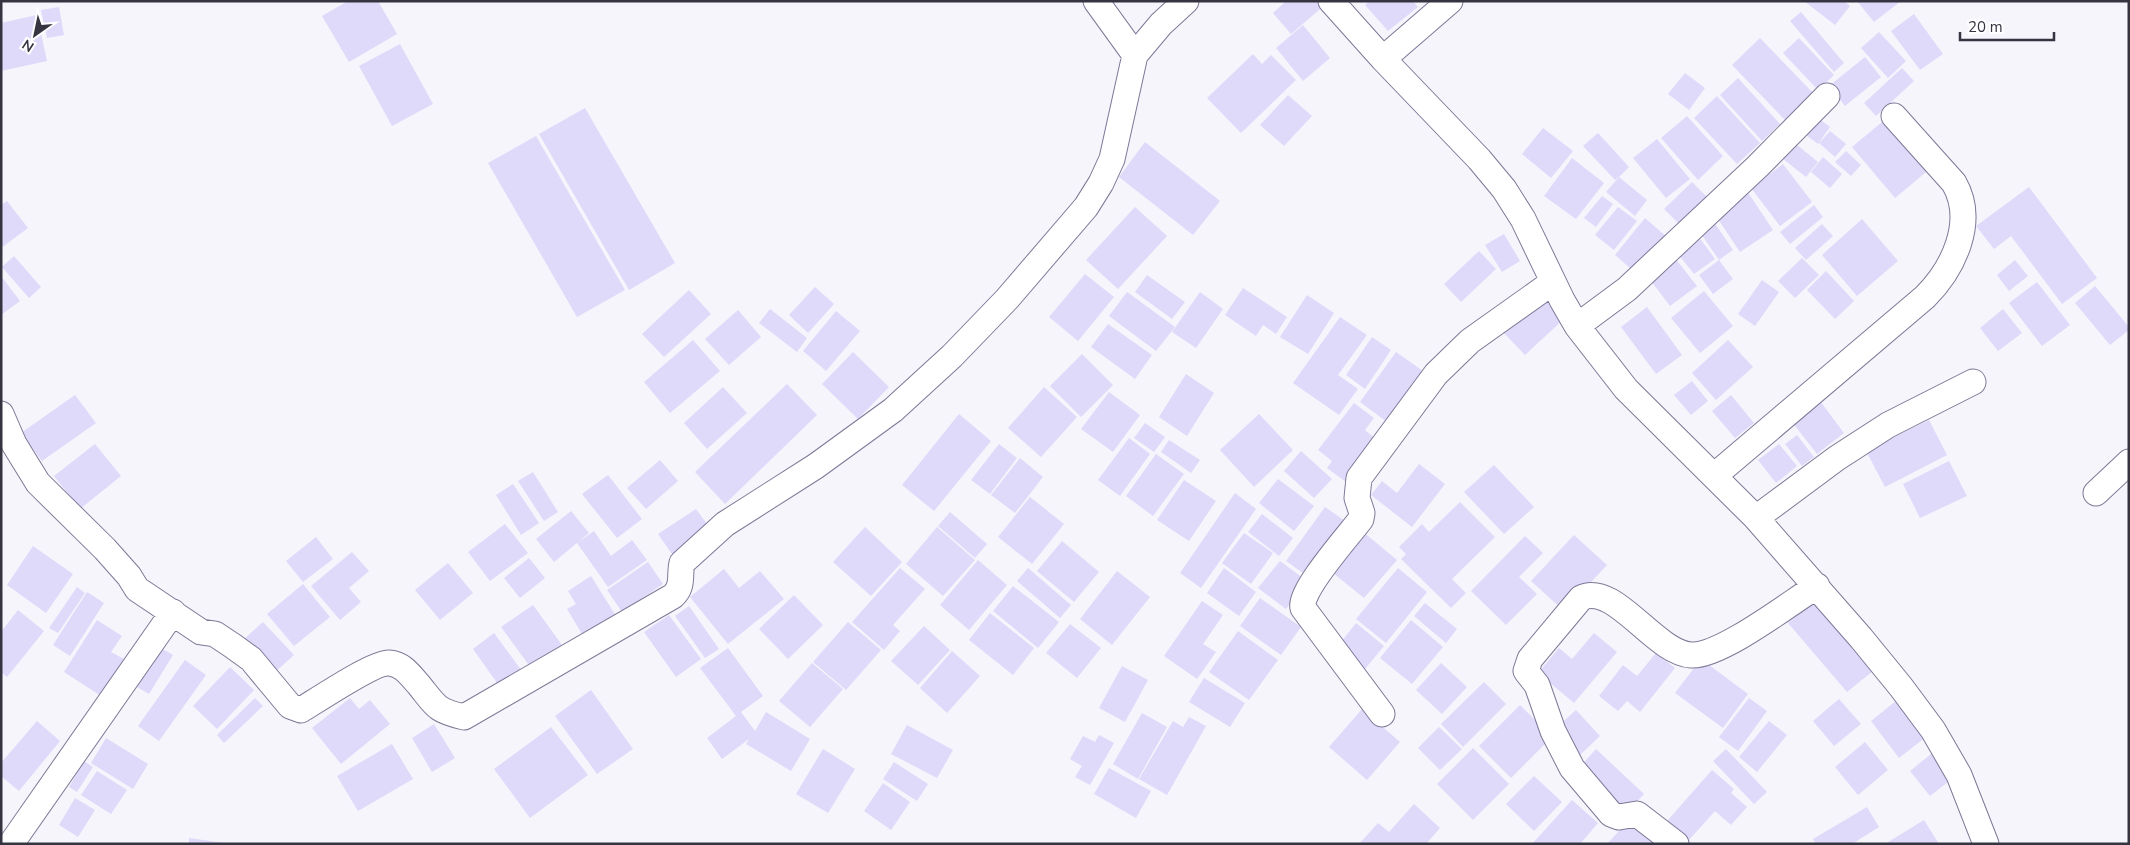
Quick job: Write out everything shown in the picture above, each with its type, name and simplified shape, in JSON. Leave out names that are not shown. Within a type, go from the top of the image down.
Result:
[{"type":"street","points":[[1096,1],[1135,55]]},
{"type":"street","points":[[1,414],[14,444],[38,483],[105,549],[129,576],[137,589],[201,632],[215,634],[251,659],[290,706],[301,710],[366,671],[387,662],[407,670],[438,709],[464,717],[673,596],[681,585],[680,568],[682,563],[725,524],[808,471],[893,410],[952,356],[1080,214],[1100,184],[1112,159],[1135,55],[1161,24],[1186,1]]},
{"type":"street","points":[[1331,1],[1383,60],[1479,159],[1504,189],[1523,219],[1553,282],[1577,326],[1626,388],[1756,518],[1867,645],[1933,730],[1959,775],[1986,844]]},
{"type":"street","points":[[1383,60],[1450,1]]},
{"type":"street","points":[[1577,326],[1627,289],[1758,166],[1826,96]]},
{"type":"street","points":[[1714,476],[1925,297],[1936,286],[1951,259],[1962,234],[1963,205],[1960,193],[1954,182],[1894,116]]},
{"type":"street","points":[[1382,714],[1303,608],[1301,603],[1303,597],[1323,568],[1362,519],[1357,498],[1359,478],[1436,374],[1470,341],[1553,282]]},
{"type":"street","points":[[1756,518],[1837,458],[1888,425],[1973,382]]},
{"type":"street","points":[[2096,493],[2129,462]]},
{"type":"street","points":[[1676,844],[1637,814],[1619,817],[1611,814],[1572,768],[1553,731],[1537,685],[1526,671],[1530,659],[1581,598],[1588,594],[1606,598],[1670,648],[1691,655],[1724,647],[1817,586]]},
{"type":"street","points":[[11,844],[173,612]]},
{"type":"building","points":[[348,1],[378,1],[397,34],[349,62],[322,16]]},
{"type":"building","points":[[1286,1],[1324,1],[1326,4],[1291,34],[1273,13]]},
{"type":"building","points":[[1369,1],[1413,1],[1418,7],[1388,31],[1365,5]]},
{"type":"building","points":[[1804,1],[1844,1],[1850,6],[1835,25]]},
{"type":"building","points":[[1857,1],[1901,1],[1874,22]]},
{"type":"building","points":[[59,7],[64,35],[47,38],[41,10]]},
{"type":"building","points":[[1801,12],[1844,63],[1834,72],[1790,21]]},
{"type":"building","points":[[1914,14],[1943,54],[1920,70],[1891,31]]},
{"type":"building","points":[[37,15],[47,61],[1,71],[1,23]]},
{"type":"building","points":[[1303,25],[1330,58],[1303,81],[1276,48]]},
{"type":"building","points":[[1879,32],[1906,61],[1888,78],[1861,48]]},
{"type":"building","points":[[1760,38],[1814,94],[1786,121],[1732,65]]},
{"type":"building","points":[[1799,38],[1834,75],[1818,90],[1783,53]]},
{"type":"building","points":[[400,44],[433,104],[392,126],[359,66]]},
{"type":"building","points":[[1253,54],[1262,64],[1271,55],[1296,80],[1241,133],[1207,98]]},
{"type":"building","points":[[1865,57],[1881,77],[1845,106],[1829,86]]},
{"type":"building","points":[[1902,68],[1914,81],[1876,116],[1864,103]]},
{"type":"building","points":[[1685,73],[1705,88],[1689,110],[1668,94]]},
{"type":"building","points":[[1738,78],[1780,124],[1762,141],[1720,95]]},
{"type":"building","points":[[1288,95],[1312,116],[1284,146],[1260,125]]},
{"type":"building","points":[[1717,96],[1760,143],[1737,164],[1694,118]]},
{"type":"building","points":[[585,108],[675,263],[629,290],[539,134]]},
{"type":"building","points":[[1687,116],[1723,156],[1698,180],[1661,138]]},
{"type":"building","points":[[1888,117],[1931,168],[1895,198],[1852,147]]},
{"type":"building","points":[[1818,118],[1830,127],[1818,144],[1806,135]]},
{"type":"building","points":[[1543,128],[1573,151],[1551,178],[1522,154]]},
{"type":"building","points":[[1830,131],[1846,144],[1835,157],[1819,143]]},
{"type":"building","points":[[1598,133],[1629,167],[1615,180],[1583,146]]},
{"type":"building","points":[[536,136],[625,290],[577,317],[488,163]]},
{"type":"building","points":[[1657,139],[1690,179],[1666,198],[1633,158]]},
{"type":"building","points":[[1145,142],[1220,201],[1193,235],[1119,177]]},
{"type":"building","points":[[1796,144],[1818,162],[1806,177],[1783,159]]},
{"type":"building","points":[[1846,151],[1861,165],[1851,176],[1835,162]]},
{"type":"building","points":[[1823,157],[1842,174],[1830,188],[1811,172]]},
{"type":"building","points":[[1572,158],[1604,183],[1576,219],[1544,196]]},
{"type":"building","points":[[1783,164],[1812,202],[1780,226],[1751,188]]},
{"type":"building","points":[[1619,177],[1647,200],[1635,216],[1606,192]]},
{"type":"building","points":[[1692,182],[1710,200],[1682,227],[1664,209]]},
{"type":"building","points":[[2029,187],[2097,278],[2062,304],[2011,236],[1994,249],[1976,226]]},
{"type":"building","points":[[1745,188],[1773,230],[1740,252],[1712,210]]},
{"type":"building","points":[[1602,196],[1613,204],[1596,227],[1584,218]]},
{"type":"building","points":[[7,201],[28,228],[1,248],[1,205]]},
{"type":"building","points":[[1814,205],[1823,217],[1790,244],[1780,232]]},
{"type":"building","points":[[1135,207],[1167,236],[1118,289],[1086,260]]},
{"type":"building","points":[[1618,207],[1637,221],[1614,250],[1595,235]]},
{"type":"building","points":[[1645,218],[1668,238],[1638,275],[1615,255]]},
{"type":"building","points":[[1862,219],[1898,261],[1857,296],[1822,255]]},
{"type":"building","points":[[1714,222],[1733,250],[1719,260],[1699,231]]},
{"type":"building","points":[[1822,224],[1833,236],[1806,260],[1795,248]]},
{"type":"building","points":[[1696,233],[1715,259],[1694,274],[1674,249]]},
{"type":"building","points":[[1504,234],[1520,261],[1502,272],[1485,245]]},
{"type":"building","points":[[1479,251],[1496,269],[1461,302],[1444,284]]},
{"type":"building","points":[[1671,253],[1697,286],[1670,306],[1645,273]]},
{"type":"building","points":[[14,256],[41,287],[29,298],[2,267]]},
{"type":"building","points":[[1802,258],[1819,275],[1795,298],[1778,281]]},
{"type":"building","points":[[1719,260],[1733,279],[1713,294],[1699,275]]},
{"type":"building","points":[[2015,260],[2028,276],[2009,291],[1997,275]]},
{"type":"building","points":[[1826,271],[1854,301],[1835,319],[1807,290]]},
{"type":"building","points":[[1085,274],[1114,297],[1078,341],[1049,317]]},
{"type":"building","points":[[1147,275],[1185,302],[1172,319],[1135,292]]},
{"type":"building","points":[[1,276],[20,301],[1,315]]},
{"type":"building","points":[[1762,280],[1779,292],[1755,326],[1738,314]]},
{"type":"building","points":[[2037,282],[2070,325],[2042,346],[2009,303]]},
{"type":"building","points":[[2095,286],[2129,327],[2129,330],[2110,345],[2075,303]]},
{"type":"building","points":[[815,287],[834,304],[808,333],[789,315]]},
{"type":"building","points":[[1243,288],[1287,317],[1276,334],[1263,325],[1256,336],[1225,315]]},
{"type":"building","points":[[689,290],[711,314],[664,357],[642,334]]},
{"type":"building","points":[[1704,291],[1733,326],[1700,353],[1671,318]]},
{"type":"building","points":[[1127,292],[1175,327],[1156,351],[1109,316]]},
{"type":"building","points":[[1200,292],[1223,309],[1196,348],[1172,332]]},
{"type":"building","points":[[1543,293],[1566,317],[1525,355],[1502,331]]},
{"type":"building","points":[[1307,295],[1334,313],[1308,354],[1280,337]]},
{"type":"building","points":[[1647,307],[1682,355],[1656,374],[1621,327]]},
{"type":"building","points":[[770,309],[807,338],[797,352],[759,323]]},
{"type":"building","points":[[2003,309],[2022,333],[1998,351],[1980,328]]},
{"type":"building","points":[[738,310],[761,337],[729,365],[705,339]]},
{"type":"building","points":[[836,311],[860,331],[826,371],[803,351]]},
{"type":"building","points":[[1340,317],[1367,335],[1338,375],[1358,389],[1339,415],[1293,383]]},
{"type":"building","points":[[1108,324],[1152,355],[1135,379],[1091,347]]},
{"type":"building","points":[[1372,337],[1391,350],[1365,389],[1346,375]]},
{"type":"building","points":[[693,340],[720,371],[670,413],[644,382]]},
{"type":"building","points":[[1728,340],[1753,367],[1716,400],[1692,373]]},
{"type":"building","points":[[853,352],[889,387],[858,419],[822,384]]},
{"type":"building","points":[[1396,352],[1423,371],[1387,422],[1360,402]]},
{"type":"building","points":[[1082,354],[1113,385],[1081,417],[1050,386]]},
{"type":"building","points":[[1186,374],[1214,393],[1187,436],[1159,417]]},
{"type":"building","points":[[1692,381],[1708,401],[1691,415],[1674,395]]},
{"type":"building","points":[[787,384],[817,415],[725,504],[695,472]]},
{"type":"building","points":[[723,387],[747,413],[707,449],[684,423]]},
{"type":"building","points":[[1044,387],[1077,417],[1041,457],[1008,428]]},
{"type":"building","points":[[1109,392],[1140,415],[1113,452],[1081,429]]},
{"type":"building","points":[[75,395],[96,423],[42,461],[21,433]]},
{"type":"building","points":[[1731,395],[1754,423],[1735,438],[1712,411]]},
{"type":"building","points":[[1820,401],[1844,433],[1817,454],[1792,422]]},
{"type":"building","points":[[1354,403],[1374,418],[1365,430],[1378,441],[1346,482],[1327,468],[1332,461],[1318,450]]},
{"type":"building","points":[[959,414],[991,441],[934,511],[902,485]]},
{"type":"building","points":[[1259,414],[1293,450],[1254,487],[1220,450]]},
{"type":"building","points":[[1929,420],[1947,455],[1885,487],[1866,451]]},
{"type":"building","points":[[1145,423],[1165,437],[1154,452],[1134,438]]},
{"type":"building","points":[[1797,435],[1814,457],[1802,466],[1785,444]]},
{"type":"building","points":[[1129,438],[1150,454],[1120,496],[1098,480]]},
{"type":"building","points":[[1169,440],[1200,460],[1191,473],[1161,452]]},
{"type":"building","points":[[95,444],[121,476],[80,509],[54,476]]},
{"type":"building","points":[[999,444],[1017,458],[990,494],[971,480]]},
{"type":"building","points":[[1779,444],[1797,466],[1776,483],[1758,460]]},
{"type":"building","points":[[1301,451],[1332,479],[1314,498],[1284,471]]},
{"type":"building","points":[[1156,454],[1184,474],[1153,516],[1126,496]]},
{"type":"building","points":[[1020,458],[1043,477],[1015,513],[991,495]]},
{"type":"building","points":[[660,460],[678,481],[646,509],[627,488]]},
{"type":"building","points":[[1949,461],[1967,496],[1920,518],[1903,484]]},
{"type":"building","points":[[1419,464],[1445,484],[1412,527],[1371,495],[1382,481],[1397,493]]},
{"type":"building","points":[[1494,465],[1534,507],[1504,534],[1464,492]]},
{"type":"building","points":[[533,472],[558,512],[544,521],[518,481]]},
{"type":"building","points":[[608,475],[642,519],[617,538],[582,494]]},
{"type":"building","points":[[1278,479],[1314,506],[1294,531],[1259,503]]},
{"type":"building","points":[[1184,480],[1216,501],[1189,541],[1157,520]]},
{"type":"building","points":[[513,484],[539,523],[521,535],[496,495]]},
{"type":"building","points":[[1235,493],[1256,509],[1201,588],[1180,573]]},
{"type":"building","points":[[1030,497],[1064,524],[1032,564],[998,537]]},
{"type":"building","points":[[1460,502],[1495,537],[1452,579],[1466,593],[1451,608],[1401,559],[1406,554],[1399,547],[1422,524],[1429,532]]},
{"type":"building","points":[[1325,507],[1348,523],[1310,578],[1286,561]]},
{"type":"building","points":[[696,509],[712,531],[674,557],[658,534]]},
{"type":"building","points":[[571,511],[589,533],[554,562],[536,539]]},
{"type":"building","points":[[950,512],[987,544],[975,558],[938,526]]},
{"type":"building","points":[[1262,514],[1293,538],[1279,556],[1248,532]]},
{"type":"building","points":[[505,524],[528,553],[490,581],[468,552]]},
{"type":"building","points":[[865,527],[902,562],[871,596],[833,562]]},
{"type":"building","points":[[937,527],[975,560],[943,596],[906,564]]},
{"type":"building","points":[[1361,530],[1397,560],[1364,598],[1328,569]]},
{"type":"building","points":[[594,531],[611,556],[632,540],[647,560],[608,587],[577,543]]},
{"type":"building","points":[[1244,533],[1273,553],[1251,584],[1222,563]]},
{"type":"building","points":[[1574,535],[1607,565],[1564,611],[1531,581]]},
{"type":"building","points":[[1525,536],[1543,553],[1519,577],[1537,594],[1506,625],[1471,591]]},
{"type":"building","points":[[316,537],[333,559],[303,582],[286,561]]},
{"type":"building","points":[[1062,541],[1099,572],[1074,602],[1037,571]]},
{"type":"building","points":[[33,546],[73,574],[46,613],[7,585]]},
{"type":"building","points":[[352,552],[369,571],[349,588],[361,602],[340,620],[311,586]]},
{"type":"building","points":[[529,558],[545,578],[520,598],[504,578]]},
{"type":"building","points":[[978,560],[1007,585],[969,630],[940,605]]},
{"type":"building","points":[[1280,561],[1307,581],[1286,609],[1258,588]]},
{"type":"building","points":[[648,562],[663,584],[622,612],[607,590]]},
{"type":"building","points":[[448,563],[473,593],[440,620],[415,590]]},
{"type":"building","points":[[900,568],[925,589],[893,625],[900,631],[884,650],[852,622]]},
{"type":"building","points":[[1028,568],[1071,605],[1060,618],[1017,581]]},
{"type":"building","points":[[1224,568],[1256,592],[1239,616],[1207,593]]},
{"type":"building","points":[[1398,568],[1427,592],[1386,643],[1356,619]]},
{"type":"building","points":[[724,569],[739,588],[760,571],[784,599],[728,644],[690,597]]},
{"type":"building","points":[[1117,571],[1150,597],[1112,645],[1080,619]]},
{"type":"building","points":[[591,576],[616,616],[593,631],[592,628],[582,634],[567,609],[576,604],[568,591]]},
{"type":"building","points":[[303,584],[330,617],[294,646],[267,614]]},
{"type":"building","points":[[1013,586],[1059,622],[1038,648],[993,611]]},
{"type":"building","points":[[77,587],[85,593],[58,633],[49,628]]},
{"type":"building","points":[[87,592],[104,603],[70,656],[53,645]]},
{"type":"building","points":[[794,595],[823,625],[788,659],[759,629]]},
{"type":"building","points":[[1260,598],[1301,627],[1281,655],[1240,626]]},
{"type":"building","points":[[1202,601],[1223,615],[1203,644],[1216,652],[1197,679],[1164,656]]},
{"type":"building","points":[[1814,602],[1873,671],[1847,692],[1788,623]]},
{"type":"building","points":[[1425,603],[1457,629],[1446,643],[1414,616]]},
{"type":"building","points":[[533,605],[562,645],[531,668],[501,627]]},
{"type":"building","points":[[689,606],[719,649],[705,658],[675,616]]},
{"type":"building","points":[[18,610],[44,631],[7,677],[1,672],[1,632]]},
{"type":"building","points":[[990,613],[1034,648],[1013,675],[969,640]]},
{"type":"building","points":[[669,615],[701,659],[676,677],[644,632]]},
{"type":"building","points":[[97,620],[122,636],[111,652],[124,659],[101,696],[64,672]]},
{"type":"building","points":[[1411,620],[1443,647],[1412,684],[1380,658]]},
{"type":"building","points":[[263,622],[294,655],[274,673],[243,640]]},
{"type":"building","points":[[848,622],[881,650],[846,690],[813,662]]},
{"type":"building","points":[[1356,623],[1384,646],[1365,669],[1338,646]]},
{"type":"building","points":[[1070,624],[1101,648],[1077,678],[1046,653]]},
{"type":"building","points":[[924,626],[950,650],[918,685],[891,661]]},
{"type":"building","points":[[1238,631],[1278,660],[1249,700],[1209,672]]},
{"type":"building","points":[[494,633],[522,671],[500,687],[473,649]]},
{"type":"building","points":[[1594,633],[1617,652],[1574,703],[1538,673],[1559,648],[1572,659]]},
{"type":"building","points":[[161,648],[173,655],[149,694],[137,687]]},
{"type":"building","points":[[728,648],[763,696],[741,712],[755,731],[766,712],[810,739],[791,771],[746,744],[749,739],[722,759],[707,738],[736,716],[700,668]]},
{"type":"building","points":[[952,651],[980,676],[947,713],[920,688]]},
{"type":"building","points":[[1656,653],[1675,668],[1640,712],[1627,701],[1618,711],[1599,696],[1623,665],[1637,676]]},
{"type":"building","points":[[1701,659],[1748,694],[1723,728],[1675,693]]},
{"type":"building","points":[[185,660],[206,675],[159,741],[138,726]]},
{"type":"building","points":[[812,663],[843,689],[810,727],[779,701]]},
{"type":"building","points":[[1441,663],[1467,687],[1442,714],[1416,690]]},
{"type":"building","points":[[1122,666],[1148,680],[1125,722],[1099,708]]},
{"type":"building","points":[[230,667],[254,690],[217,729],[193,706]]},
{"type":"building","points":[[1204,678],[1245,703],[1230,727],[1189,702]]},
{"type":"building","points":[[1484,682],[1506,704],[1463,747],[1441,724]]},
{"type":"building","points":[[591,690],[633,749],[597,774],[555,716]]},
{"type":"building","points":[[1902,696],[1931,733],[1899,758],[1871,721]]},
{"type":"building","points":[[255,698],[263,706],[224,743],[217,735]]},
{"type":"building","points":[[350,698],[359,709],[370,700],[390,724],[341,764],[312,728]]},
{"type":"building","points":[[1749,698],[1767,711],[1738,751],[1719,737]]},
{"type":"building","points":[[1839,699],[1861,724],[1834,746],[1813,721]]},
{"type":"building","points":[[1520,705],[1552,737],[1511,778],[1479,746]]},
{"type":"building","points":[[1362,709],[1400,742],[1367,780],[1329,747]]},
{"type":"building","points":[[1576,710],[1600,736],[1579,756],[1554,730]]},
{"type":"building","points":[[1142,713],[1167,727],[1138,779],[1113,764]]},
{"type":"building","points":[[1189,717],[1206,726],[1167,795],[1139,779],[1173,721],[1183,727]]},
{"type":"building","points":[[37,721],[60,741],[19,791],[1,776],[1,763]]},
{"type":"building","points":[[1769,721],[1787,735],[1757,772],[1739,757]]},
{"type":"building","points":[[434,724],[455,758],[432,772],[412,738]]},
{"type":"building","points":[[907,725],[953,750],[937,778],[891,754]]},
{"type":"building","points":[[551,727],[588,775],[530,818],[494,769]]},
{"type":"building","points":[[1439,727],[1462,749],[1440,770],[1418,748]]},
{"type":"building","points":[[1099,735],[1114,743],[1090,785],[1075,777],[1082,766],[1070,759],[1083,736],[1095,742]]},
{"type":"building","points":[[106,738],[148,764],[133,789],[91,763]]},
{"type":"building","points":[[1865,742],[1888,770],[1858,795],[1835,767]]},
{"type":"building","points":[[392,744],[413,779],[358,811],[337,776]]},
{"type":"building","points":[[1473,748],[1509,784],[1473,820],[1437,784]]},
{"type":"building","points":[[823,749],[855,769],[828,813],[796,794]]},
{"type":"building","points":[[1596,749],[1644,794],[1627,812],[1579,768]]},
{"type":"building","points":[[1726,749],[1767,792],[1754,804],[1713,761]]},
{"type":"building","points":[[1936,750],[1957,775],[1930,796],[1910,771]]},
{"type":"building","points":[[84,761],[93,767],[77,792],[69,787]]},
{"type":"building","points":[[894,762],[928,784],[917,801],[883,779]]},
{"type":"building","points":[[1109,768],[1151,791],[1136,818],[1094,794]]},
{"type":"building","points":[[1712,770],[1734,789],[1731,793],[1747,807],[1731,825],[1715,811],[1689,840],[1667,821]]},
{"type":"building","points":[[97,771],[127,790],[111,814],[81,795]]},
{"type":"building","points":[[1534,776],[1562,802],[1534,831],[1506,804]]},
{"type":"building","points":[[883,783],[910,802],[891,830],[864,811]]},
{"type":"building","points":[[75,798],[95,810],[78,837],[59,825]]},
{"type":"building","points":[[1572,800],[1598,823],[1580,844],[1532,844]]},
{"type":"building","points":[[1414,804],[1440,828],[1426,844],[1359,844],[1378,823],[1389,832]]},
{"type":"building","points":[[1867,807],[1879,827],[1852,844],[1816,844],[1813,839]]},
{"type":"building","points":[[1630,819],[1655,844],[1607,844]]},
{"type":"building","points":[[1924,820],[1939,844],[1885,844]]},
{"type":"building","points":[[189,838],[224,843],[224,844],[189,844]]}]
